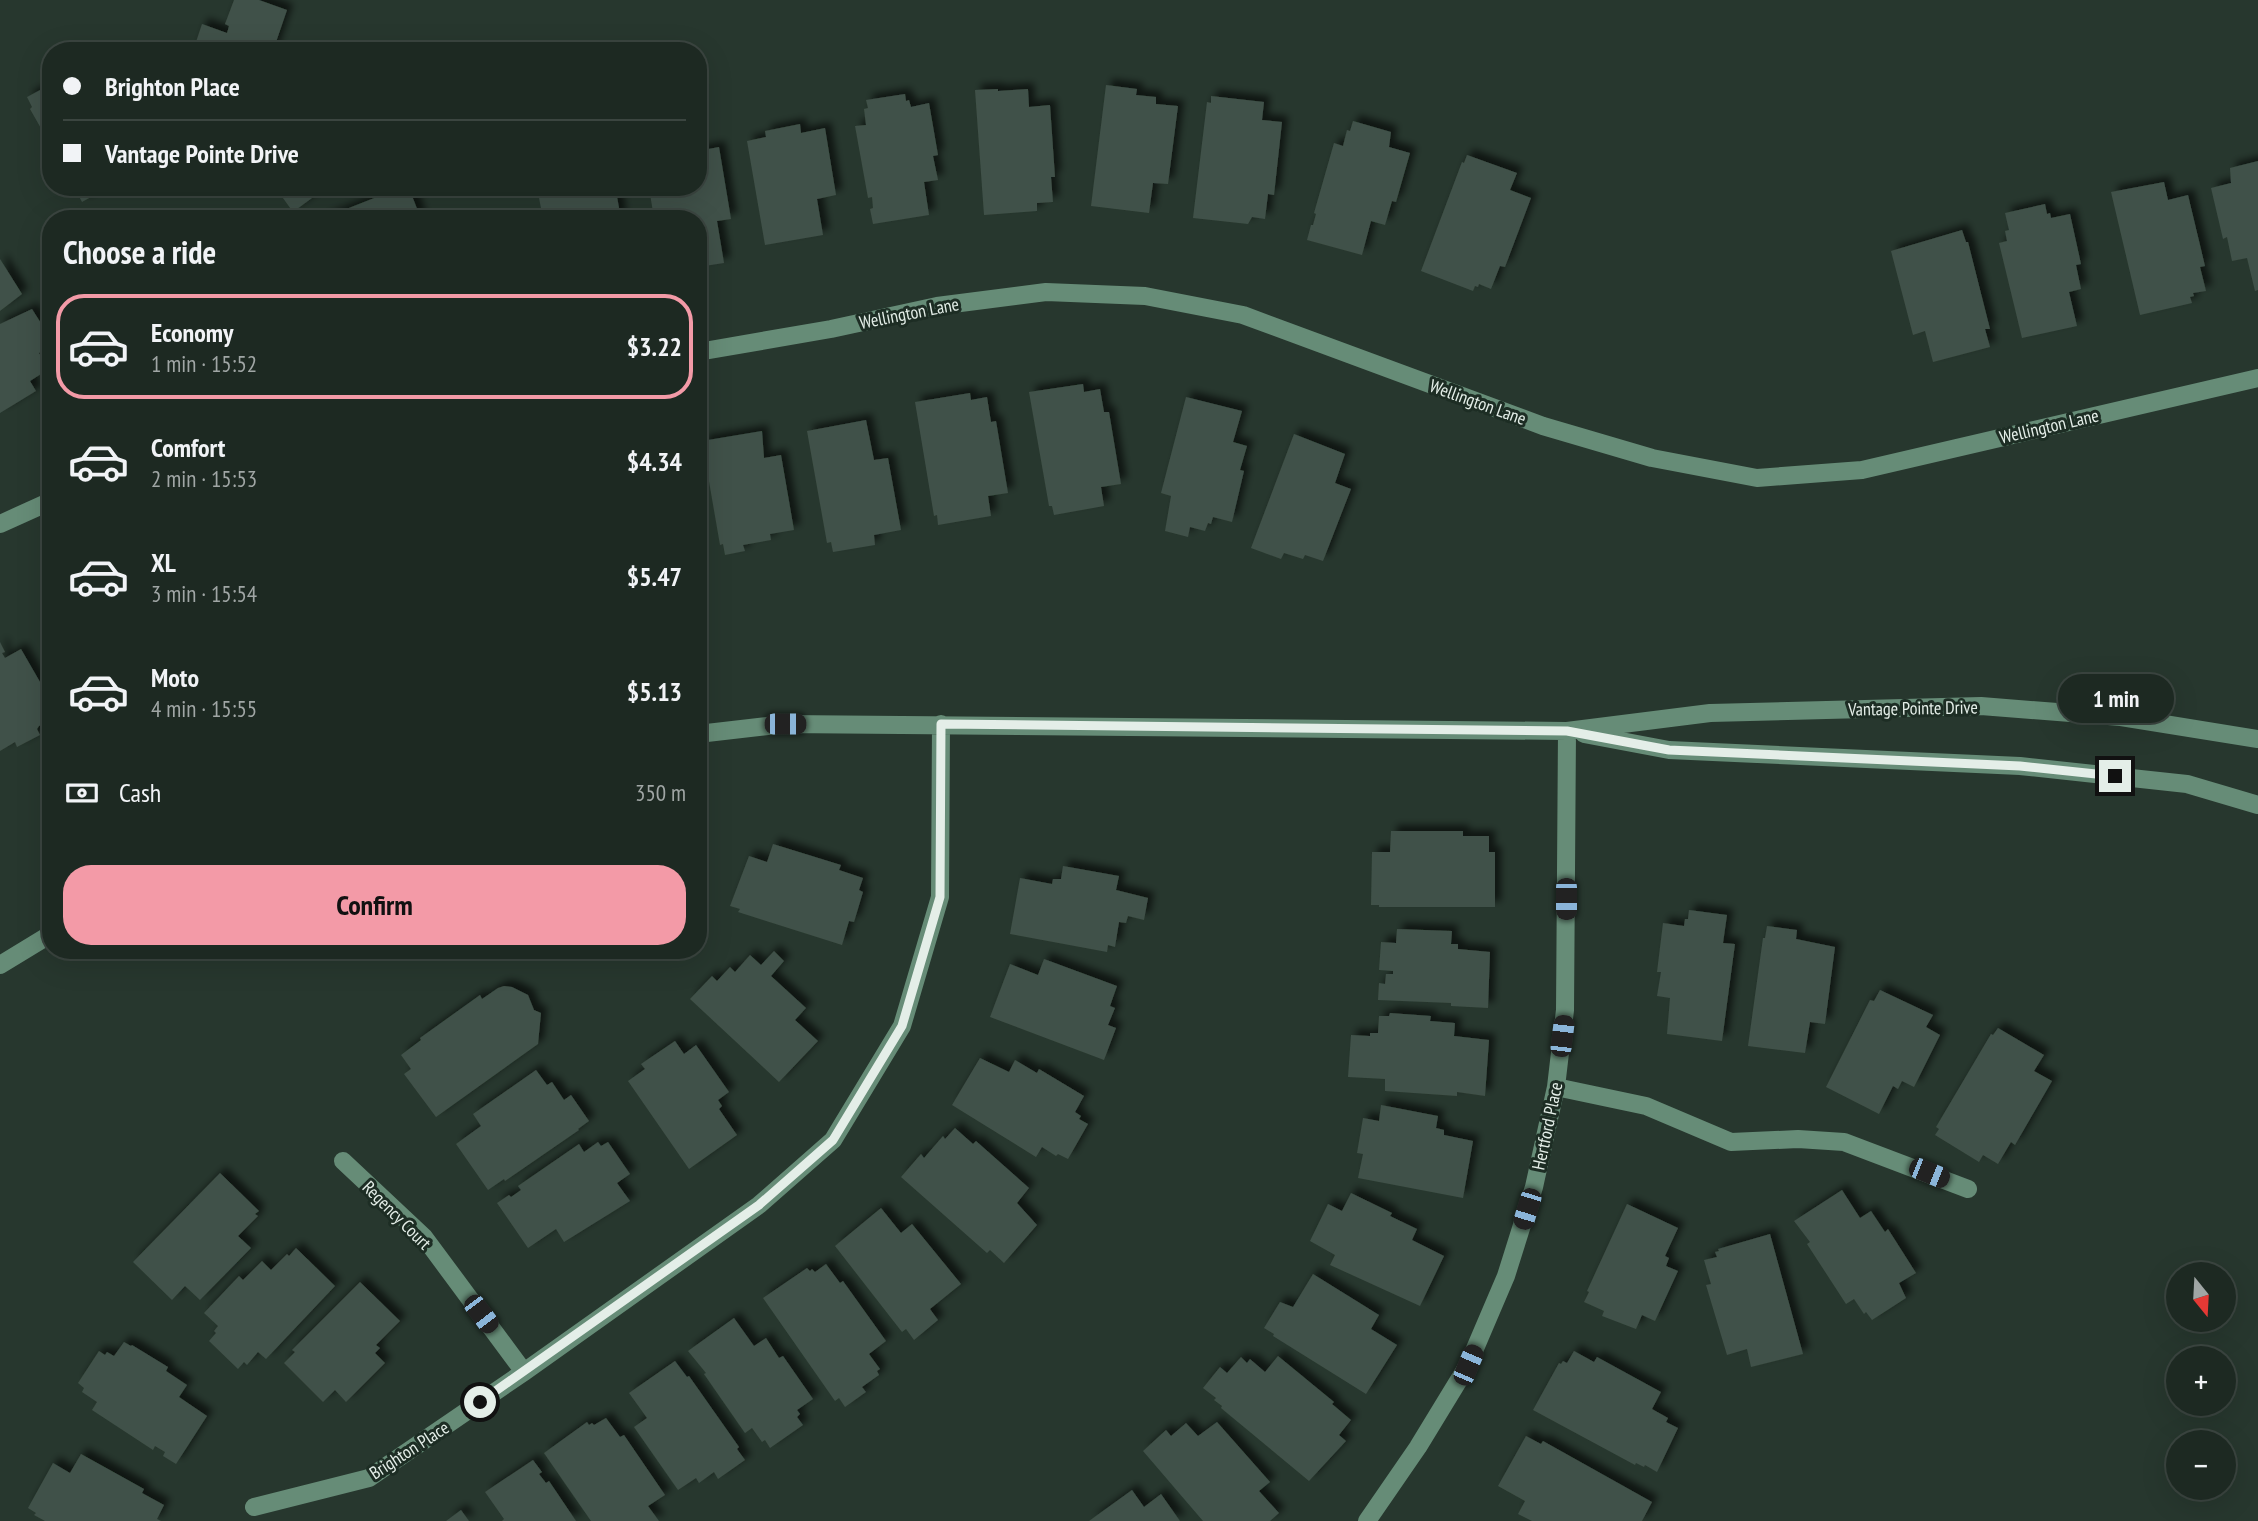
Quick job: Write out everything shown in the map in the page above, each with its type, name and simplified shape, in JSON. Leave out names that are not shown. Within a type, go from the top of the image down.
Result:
[{"type":"street","name":"Wellington Lane","points":[[707,350],[831,329],[937,306],[1046,292],[1145,296],[1243,315],[1543,426],[1652,458],[1757,478],[1862,470],[2258,378]]},
{"type":"street","points":[[0,524],[42,505]]},
{"type":"street","name":"Vantage Pointe Drive","points":[[707,733],[785,724],[1567,731],[1710,713],[1981,706],[2121,717],[2258,738]]},
{"type":"street","name":"Brighton Place","points":[[254,1507],[369,1478],[759,1205],[833,1140],[902,1026],[940,897],[941,724]]},
{"type":"street","name":"Vantage Pointe Drive","points":[[1567,731],[1669,750],[2020,766],[2187,784],[2258,805]]},
{"type":"street","name":"Hertford Place","points":[[1367,1521],[1418,1447],[1468,1365],[1506,1276],[1534,1187],[1556,1087],[1565,1010],[1567,731]]},
{"type":"street","points":[[0,964],[42,939]]},
{"type":"street","points":[[1556,1087],[1646,1106],[1731,1142],[1798,1139],[1844,1142],[1968,1189]]},
{"type":"street","name":"Regency Court","points":[[342,1161],[424,1237],[524,1372]]},
{"type":"building","points":[[234,0],[259,0],[287,10],[276,42],[196,42],[202,24],[227,33],[229,26],[225,24]]},
{"type":"building","points":[[1106,85],[1137,89],[1136,95],[1156,97],[1156,104],[1178,106],[1168,184],[1153,183],[1149,213],[1091,206]]},
{"type":"building","points":[[42,89],[42,130],[30,109],[32,107],[27,97]]},
{"type":"building","points":[[1028,89],[1029,107],[1050,105],[1055,177],[1051,177],[1053,202],[1037,203],[1037,211],[984,215],[975,90]]},
{"type":"building","points":[[905,94],[911,107],[929,103],[938,155],[933,156],[938,180],[924,182],[929,215],[873,224],[870,209],[873,208],[872,197],[868,198],[855,126],[866,125],[866,100]]},
{"type":"building","points":[[1211,96],[1264,102],[1262,120],[1282,122],[1274,195],[1268,194],[1265,219],[1252,217],[1248,224],[1193,218],[1207,102],[1211,103]]},
{"type":"building","points":[[1353,121],[1391,132],[1389,147],[1410,153],[1396,202],[1392,201],[1385,225],[1371,221],[1362,255],[1307,240],[1334,143],[1343,146],[1347,130],[1350,131]]},
{"type":"building","points":[[800,124],[801,133],[825,128],[836,195],[817,199],[823,235],[765,245],[747,141],[766,137],[765,131]]},
{"type":"building","points":[[719,147],[731,219],[717,221],[724,263],[707,266],[707,210],[653,210],[650,196],[707,196],[707,149]]},
{"type":"building","points":[[1467,155],[1517,173],[1510,190],[1531,198],[1505,267],[1500,266],[1491,289],[1479,284],[1473,291],[1421,271]]},
{"type":"building","points":[[2258,161],[2258,290],[2255,291],[2247,258],[2232,261],[2227,237],[2223,239],[2211,188],[2231,183],[2230,168]]},
{"type":"building","points":[[2164,182],[2168,200],[2188,195],[2205,266],[2200,267],[2206,291],[2193,293],[2194,296],[2190,297],[2192,303],[2140,315],[2111,192]]},
{"type":"building","points":[[79,196],[93,196],[82,202]]},
{"type":"building","points":[[281,196],[315,196],[296,210],[292,210]]},
{"type":"building","points":[[379,196],[412,196],[418,210],[344,210]]},
{"type":"building","points":[[539,196],[617,196],[619,210],[541,210]]},
{"type":"building","points":[[2045,204],[2047,214],[2050,213],[2051,218],[2070,214],[2081,264],[2076,265],[2081,289],[2069,292],[2077,326],[2022,338],[1999,243],[2007,241],[2005,231],[2009,230],[2005,213]]},
{"type":"building","points":[[1962,230],[1968,242],[1990,329],[1985,329],[1990,347],[1933,362],[1925,331],[1913,335],[1891,251]]},
{"type":"building","points":[[0,259],[22,294],[0,311]]},
{"type":"building","points":[[32,309],[42,325],[42,351],[39,353],[42,358],[42,373],[30,381],[36,391],[0,413],[0,324]]},
{"type":"building","points":[[1083,384],[1084,392],[1100,389],[1104,412],[1109,412],[1121,484],[1101,487],[1104,506],[1054,515],[1052,506],[1049,506],[1029,392]]},
{"type":"building","points":[[970,393],[971,400],[987,397],[991,422],[996,421],[1008,493],[988,496],[991,516],[938,525],[937,515],[934,516],[915,402]]},
{"type":"building","points":[[1186,397],[1242,411],[1233,442],[1247,446],[1240,470],[1244,471],[1232,522],[1213,517],[1205,531],[1190,527],[1188,537],[1165,531],[1171,496],[1161,493]]},
{"type":"building","points":[[866,420],[874,460],[888,458],[901,530],[874,535],[875,545],[833,552],[831,542],[827,543],[807,431]]},
{"type":"building","points":[[762,431],[764,458],[781,455],[794,530],[770,534],[771,540],[743,545],[745,551],[725,555],[723,544],[720,545],[707,470],[707,440]]},
{"type":"building","points":[[1294,434],[1345,454],[1335,483],[1351,489],[1323,561],[1305,555],[1303,559],[1284,553],[1281,559],[1251,548]]},
{"type":"building","points":[[0,642],[5,658],[21,649],[42,685],[42,724],[37,729],[40,735],[17,747],[15,742],[0,751]]},
{"type":"building","points":[[1391,831],[1463,831],[1463,836],[1489,836],[1489,852],[1495,852],[1495,907],[1371,905],[1372,852],[1390,852]]},
{"type":"building","points":[[773,844],[841,865],[839,870],[863,878],[859,890],[863,892],[854,922],[849,921],[842,945],[738,912],[740,909],[730,906],[749,856],[767,862]]},
{"type":"building","points":[[1063,866],[1119,876],[1116,890],[1148,898],[1144,920],[1128,916],[1126,923],[1119,922],[1115,947],[1108,945],[1107,952],[1010,934],[1020,878],[1052,884],[1053,879],[1061,879]]},
{"type":"building","points":[[1689,910],[1727,915],[1723,943],[1735,944],[1722,1041],[1667,1034],[1670,998],[1657,996],[1663,923],[1684,926]]},
{"type":"building","points":[[1767,926],[1797,930],[1796,939],[1835,947],[1825,1024],[1810,1022],[1805,1053],[1748,1046]]},
{"type":"building","points":[[1397,929],[1452,931],[1451,944],[1458,944],[1458,949],[1490,952],[1488,1008],[1451,1006],[1451,1003],[1378,1000],[1379,983],[1385,984],[1386,974],[1393,974],[1393,971],[1379,970],[1381,942],[1396,943]]},
{"type":"building","points":[[774,951],[784,961],[771,976],[806,1008],[795,1020],[818,1041],[779,1082],[690,999],[712,976],[717,981],[730,967],[735,972],[750,955],[761,965]]},
{"type":"building","points":[[1044,959],[1117,986],[1110,1006],[1115,1008],[1108,1025],[1116,1028],[1104,1060],[990,1017],[1010,964],[1038,975]]},
{"type":"building","points":[[504,986],[528,995],[534,1010],[541,1013],[538,1044],[436,1117],[404,1074],[411,1069],[401,1055],[480,995],[482,999]]},
{"type":"building","points":[[1880,990],[1933,1015],[1926,1027],[1940,1035],[1914,1087],[1902,1081],[1898,1089],[1893,1086],[1879,1114],[1826,1087],[1870,1000],[1874,1001]]},
{"type":"building","points":[[1390,1013],[1431,1016],[1430,1021],[1455,1023],[1454,1036],[1489,1040],[1485,1096],[1457,1092],[1457,1096],[1385,1091],[1385,1079],[1348,1077],[1351,1035],[1370,1036],[1370,1033],[1378,1033],[1379,1016],[1389,1016]]},
{"type":"building","points":[[1998,1028],[2044,1055],[2034,1071],[2052,1081],[2015,1145],[2011,1142],[1998,1164],[1983,1155],[1979,1162],[1935,1135],[1939,1129],[1936,1127],[1991,1034]]},
{"type":"building","points":[[675,1041],[684,1054],[696,1045],[729,1092],[718,1100],[722,1106],[719,1109],[737,1135],[689,1169],[628,1081],[645,1069],[641,1064]]},
{"type":"building","points":[[980,1058],[1009,1072],[1015,1060],[1037,1073],[1039,1069],[1084,1096],[1075,1112],[1081,1116],[1079,1119],[1088,1124],[1068,1159],[1058,1154],[1056,1156],[1042,1147],[1036,1157],[952,1105]]},
{"type":"building","points":[[536,1070],[547,1085],[552,1082],[564,1100],[571,1095],[589,1121],[505,1181],[504,1179],[488,1190],[456,1144],[481,1126],[473,1114]]},
{"type":"building","points":[[1381,1105],[1438,1116],[1436,1128],[1444,1130],[1444,1135],[1473,1141],[1463,1198],[1358,1178],[1363,1154],[1357,1153],[1363,1118],[1379,1121]]},
{"type":"building","points":[[955,1128],[973,1144],[976,1141],[1029,1188],[1017,1203],[1037,1225],[1004,1263],[990,1250],[987,1253],[901,1177],[921,1154],[924,1158],[943,1136],[945,1139]]},
{"type":"building","points":[[598,1142],[601,1146],[608,1142],[630,1174],[617,1183],[630,1201],[564,1242],[556,1229],[528,1248],[497,1203],[521,1190],[518,1186],[579,1144],[584,1152]]},
{"type":"building","points":[[220,1173],[259,1211],[255,1214],[258,1216],[238,1236],[251,1248],[200,1300],[185,1286],[172,1300],[133,1262]]},
{"type":"building","points":[[1842,1190],[1860,1218],[1871,1211],[1885,1232],[1888,1229],[1916,1273],[1899,1283],[1906,1298],[1872,1320],[1866,1312],[1864,1314],[1854,1299],[1846,1304],[1807,1244],[1810,1242],[1794,1221]]},
{"type":"building","points":[[1351,1193],[1417,1229],[1412,1240],[1444,1256],[1420,1306],[1330,1265],[1335,1255],[1310,1241],[1328,1204],[1342,1211]]},
{"type":"building","points":[[1627,1204],[1678,1228],[1665,1256],[1669,1258],[1666,1266],[1678,1271],[1655,1321],[1642,1315],[1636,1329],[1602,1316],[1604,1311],[1584,1302]]},
{"type":"building","points":[[881,1208],[901,1233],[912,1224],[961,1284],[930,1309],[938,1320],[914,1340],[906,1329],[902,1332],[835,1246]]},
{"type":"building","points":[[1770,1234],[1803,1354],[1751,1367],[1747,1349],[1727,1355],[1706,1285],[1711,1284],[1704,1260],[1717,1257],[1715,1252],[1719,1251],[1718,1249]]},
{"type":"building","points":[[296,1248],[335,1286],[266,1359],[258,1352],[247,1365],[244,1362],[238,1369],[209,1341],[218,1326],[204,1313],[239,1276],[243,1280],[262,1261],[271,1270]]},
{"type":"building","points":[[826,1264],[840,1283],[843,1281],[886,1341],[869,1354],[880,1369],[877,1371],[879,1375],[862,1387],[866,1392],[845,1407],[839,1398],[835,1401],[763,1298],[807,1268],[815,1272]]},
{"type":"building","points":[[1313,1274],[1379,1315],[1371,1329],[1397,1345],[1366,1394],[1264,1328],[1280,1302],[1293,1307]]},
{"type":"building","points":[[360,1282],[400,1321],[376,1345],[380,1348],[375,1353],[385,1363],[346,1402],[335,1390],[323,1402],[284,1363],[295,1352],[292,1350]]},
{"type":"building","points":[[734,1318],[754,1346],[766,1338],[779,1358],[783,1356],[813,1399],[797,1410],[800,1414],[797,1417],[803,1425],[770,1448],[752,1428],[745,1433],[704,1374],[706,1373],[688,1351]]},
{"type":"building","points":[[124,1342],[168,1367],[166,1371],[187,1385],[179,1397],[207,1416],[176,1464],[163,1456],[165,1452],[155,1446],[153,1450],[92,1410],[97,1402],[82,1392],[84,1388],[78,1383],[99,1351],[114,1356]]},
{"type":"building","points":[[1574,1351],[1594,1362],[1597,1357],[1661,1392],[1652,1409],[1668,1418],[1666,1422],[1678,1428],[1657,1472],[1645,1465],[1635,1465],[1533,1410],[1559,1363],[1567,1363]]},
{"type":"building","points":[[1278,1356],[1334,1402],[1332,1404],[1351,1420],[1339,1435],[1346,1441],[1309,1481],[1221,1408],[1214,1400],[1216,1398],[1203,1388],[1220,1367],[1227,1373],[1241,1357],[1247,1363],[1250,1359],[1265,1372]]},
{"type":"building","points":[[675,1361],[687,1377],[689,1376],[739,1447],[737,1449],[745,1460],[718,1479],[714,1472],[699,1483],[696,1478],[678,1490],[634,1427],[647,1418],[629,1393]]},
{"type":"building","points":[[606,1418],[620,1437],[624,1435],[665,1495],[648,1506],[659,1521],[591,1521],[544,1453],[587,1422],[594,1425]]},
{"type":"building","points":[[1217,1422],[1270,1482],[1259,1491],[1279,1513],[1270,1521],[1203,1521],[1143,1451],[1166,1430],[1171,1436],[1186,1423],[1198,1436]]},
{"type":"building","points":[[1526,1436],[1541,1444],[1543,1441],[1652,1502],[1642,1521],[1532,1521],[1518,1514],[1525,1501],[1498,1486]]},
{"type":"building","points":[[81,1454],[144,1489],[142,1493],[164,1505],[157,1519],[161,1521],[45,1521],[34,1515],[36,1513],[28,1508],[53,1463],[70,1473]]},
{"type":"building","points":[[533,1460],[542,1472],[539,1474],[546,1483],[549,1481],[576,1521],[502,1521],[504,1519],[485,1492]]},
{"type":"building","points":[[1132,1490],[1144,1507],[1161,1494],[1180,1521],[1089,1521]]},
{"type":"building","points":[[461,1510],[469,1521],[446,1521]]},
{"type":"route","points":[[480,1402],[759,1205],[833,1140],[902,1026],[940,897],[941,724],[1567,731],[1669,750],[2020,766],[2115,776]]}]
